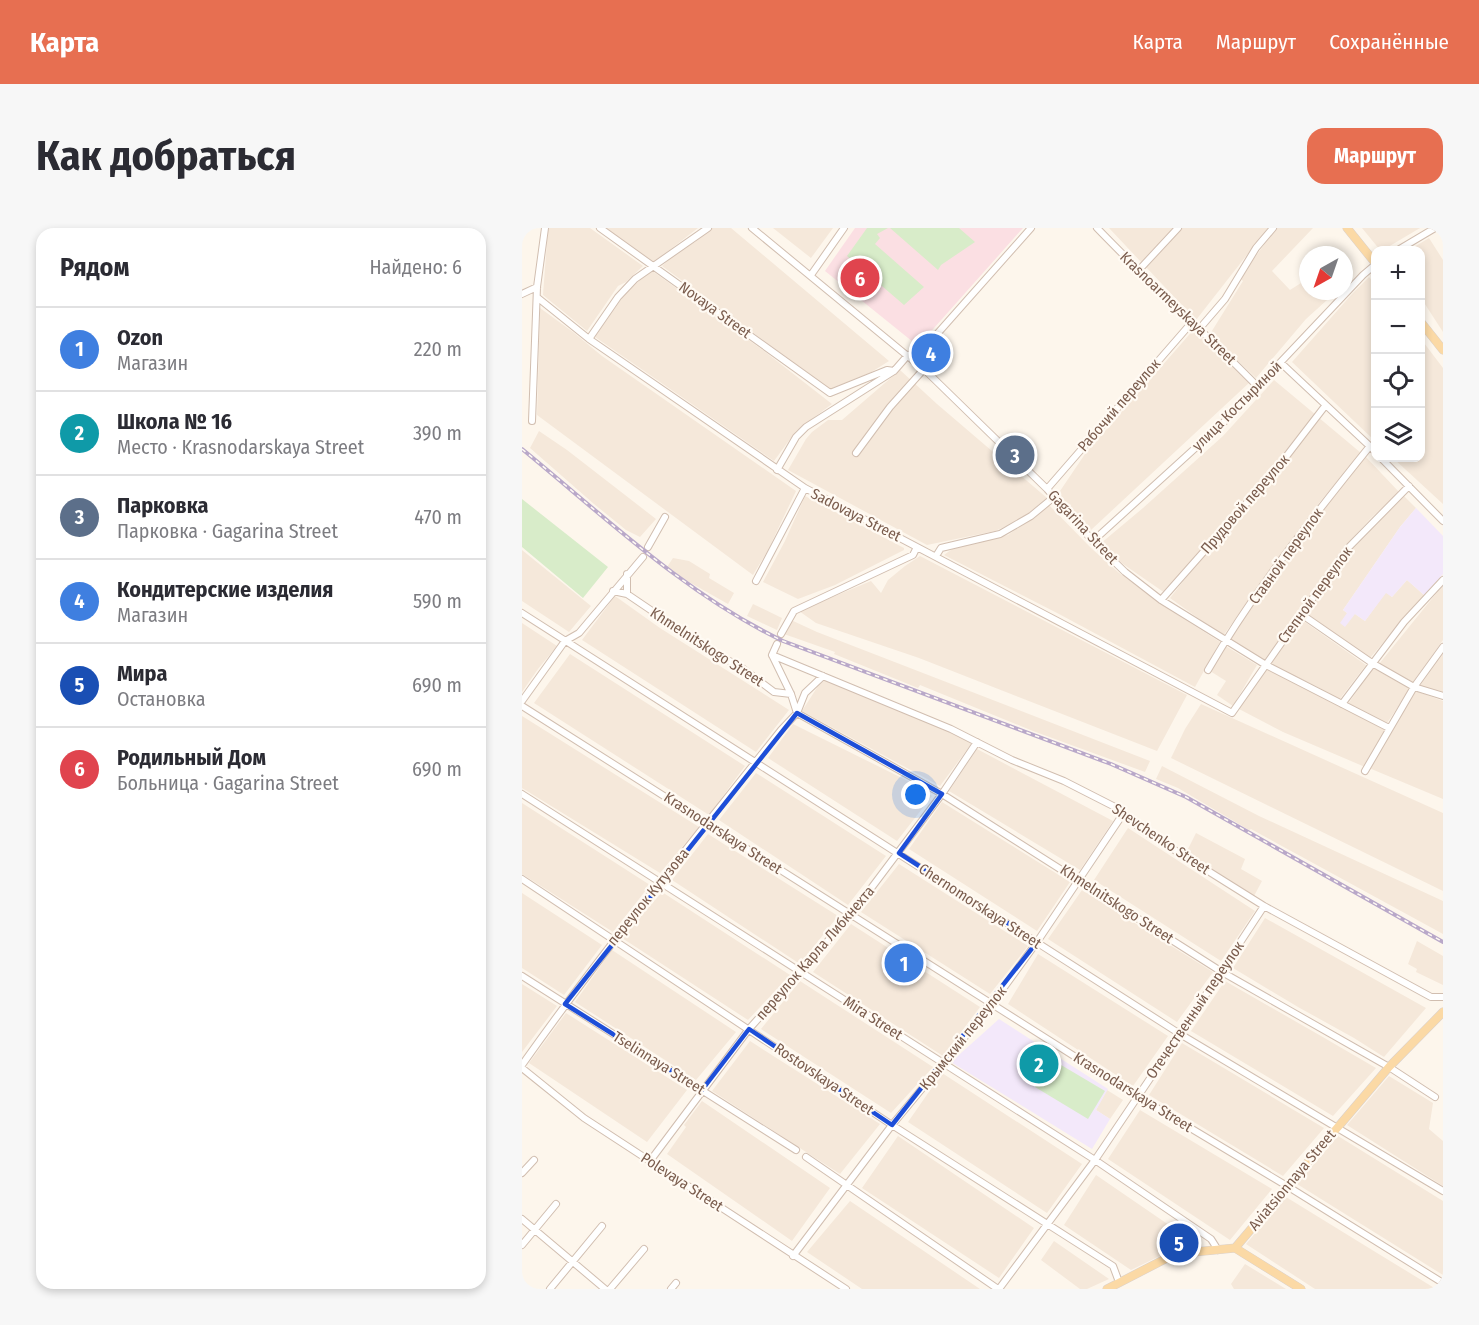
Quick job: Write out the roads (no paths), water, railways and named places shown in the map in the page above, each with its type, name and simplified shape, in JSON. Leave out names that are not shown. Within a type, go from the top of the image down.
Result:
[{"type":"main road","points":[[1347,228],[1371,258]]},
{"type":"main road","points":[[1425,327],[1443,350]]},
{"type":"main road","name":"Aviatsionnaya Street","points":[[1235,1248],[1389,1067],[1443,1012]]},
{"type":"main road","points":[[1107,1289],[1169,1257],[1184,1253],[1235,1248],[1301,1289]]},
{"type":"street","points":[[532,421],[537,287],[545,228]]},
{"type":"street","name":"Novaya Street","points":[[600,228],[830,393],[886,370],[894,371]]},
{"type":"street","points":[[589,339],[618,297],[635,279],[708,228]]},
{"type":"street","name":"Gagarina Street","points":[[752,228],[924,369],[1047,489],[1093,541],[1125,572],[1161,600],[1225,641],[1266,665],[1389,728]]},
{"type":"street","points":[[811,275],[844,228]]},
{"type":"street","points":[[914,360],[1031,228]]},
{"type":"street","name":"Krasnoarmeyskaya Street","points":[[1097,228],[1258,387]]},
{"type":"street","points":[[1138,271],[1178,228]]},
{"type":"street","points":[[1200,328],[1225,299],[1256,248],[1272,228]]},
{"type":"street","points":[[1405,246],[1435,228]]},
{"type":"street","name":"улица Костыриной","points":[[1093,541],[1188,455],[1258,387],[1371,268]]},
{"type":"street","points":[[522,294],[537,287]]},
{"type":"street","name":"Sadovaya Street","points":[[538,298],[589,339],[805,488],[1232,713]]},
{"type":"street","name":"Рабочий переулок","points":[[1047,489],[1193,321]]},
{"type":"street","points":[[777,470],[796,437],[806,427],[894,371],[908,355]]},
{"type":"street","points":[[1281,363],[1370,446]]},
{"type":"street","points":[[856,453],[890,407],[924,369]]},
{"type":"street","name":"Прудовой переулок","points":[[1161,600],[1275,471],[1325,406]]},
{"type":"street","name":"Ставной переулок","points":[[1208,670],[1225,641],[1324,502],[1370,446]]},
{"type":"street","points":[[1385,462],[1443,521]]},
{"type":"street","name":"Степной переулок","points":[[1232,713],[1348,548],[1409,486]]},
{"type":"street","points":[[756,581],[805,488]]},
{"type":"street","points":[[936,556],[941,548],[1000,534],[1031,516],[1054,497]]},
{"type":"street","points":[[648,547],[665,517]]},
{"type":"street","points":[[781,634],[794,611],[913,555],[917,547]]},
{"type":"street","points":[[522,704],[565,641],[579,633],[627,573],[643,557]]},
{"type":"street","points":[[627,573],[627,594]]},
{"type":"street","points":[[1342,704],[1404,622],[1443,580]]},
{"type":"street","name":"Khmelnitskogo Street","points":[[613,591],[627,594],[717,656],[738,665],[774,692],[791,694]]},
{"type":"street","name":"Chernomorskaya Street","points":[[522,613],[1180,1035],[1443,1191]]},
{"type":"street","points":[[1301,614],[1372,663],[1414,687],[1443,696]]},
{"type":"street","points":[[777,644],[772,655],[791,694],[797,713]]},
{"type":"street","points":[[1365,771],[1414,687],[1443,647]]},
{"type":"street","name":"Shevchenko Street","points":[[772,655],[951,729],[1074,786],[1117,808],[1141,829],[1264,906],[1431,997],[1443,997]]},
{"type":"street","name":"переулок Кутузова","points":[[522,1067],[613,940],[797,713],[805,693],[823,676]]},
{"type":"street","name":"Krasnodarskaya Street","points":[[522,704],[1137,1096],[1443,1283]]},
{"type":"street","name":"Khmelnitskogo Street","points":[[797,713],[942,794],[1222,972],[1389,1067],[1435,1097]]},
{"type":"street","name":"переулок Карла Либкнехта","points":[[650,1161],[749,1029],[851,915],[942,794],[977,742]]},
{"type":"street","name":"Mira Street","points":[[522,794],[1095,1160],[1211,1239],[1218,1250]]},
{"type":"street","name":"Крымский переулок","points":[[793,1256],[892,1125],[992,1004],[1037,942],[1123,814]]},
{"type":"street","name":"Rostovskaya Street","points":[[522,879],[892,1125],[1113,1266],[1119,1282]]},
{"type":"street","name":"Отечественный переулок","points":[[998,1289],[1095,1160],[1264,906]]},
{"type":"street","name":"Tselinnaya Street","points":[[522,976],[796,1150]]},
{"type":"street","name":"Polevaya Street","points":[[522,1067],[584,1118],[846,1289]]},
{"type":"street","points":[[806,1157],[998,1289]]},
{"type":"street","points":[[522,1173],[534,1160]]},
{"type":"street","points":[[522,1245],[556,1204]]},
{"type":"street","points":[[522,1219],[605,1289]]},
{"type":"street","points":[[550,1289],[602,1226]]},
{"type":"street","points":[[610,1289],[644,1249]]},
{"type":"railway","points":[[522,449],[679,578],[747,622],[783,641],[1111,764],[1186,797],[1443,942]]},
{"type":"place","name":"Родильный Дом","points":[[860,278]]},
{"type":"place","name":"Кондитерские изделия","points":[[931,353]]},
{"type":"place","name":"Парковка","points":[[1015,455]]},
{"type":"place","name":"Ozon","points":[[904,963]]},
{"type":"place","name":"Школа № 16","points":[[1039,1064]]},
{"type":"place","name":"Мира","points":[[1179,1243]]}]
